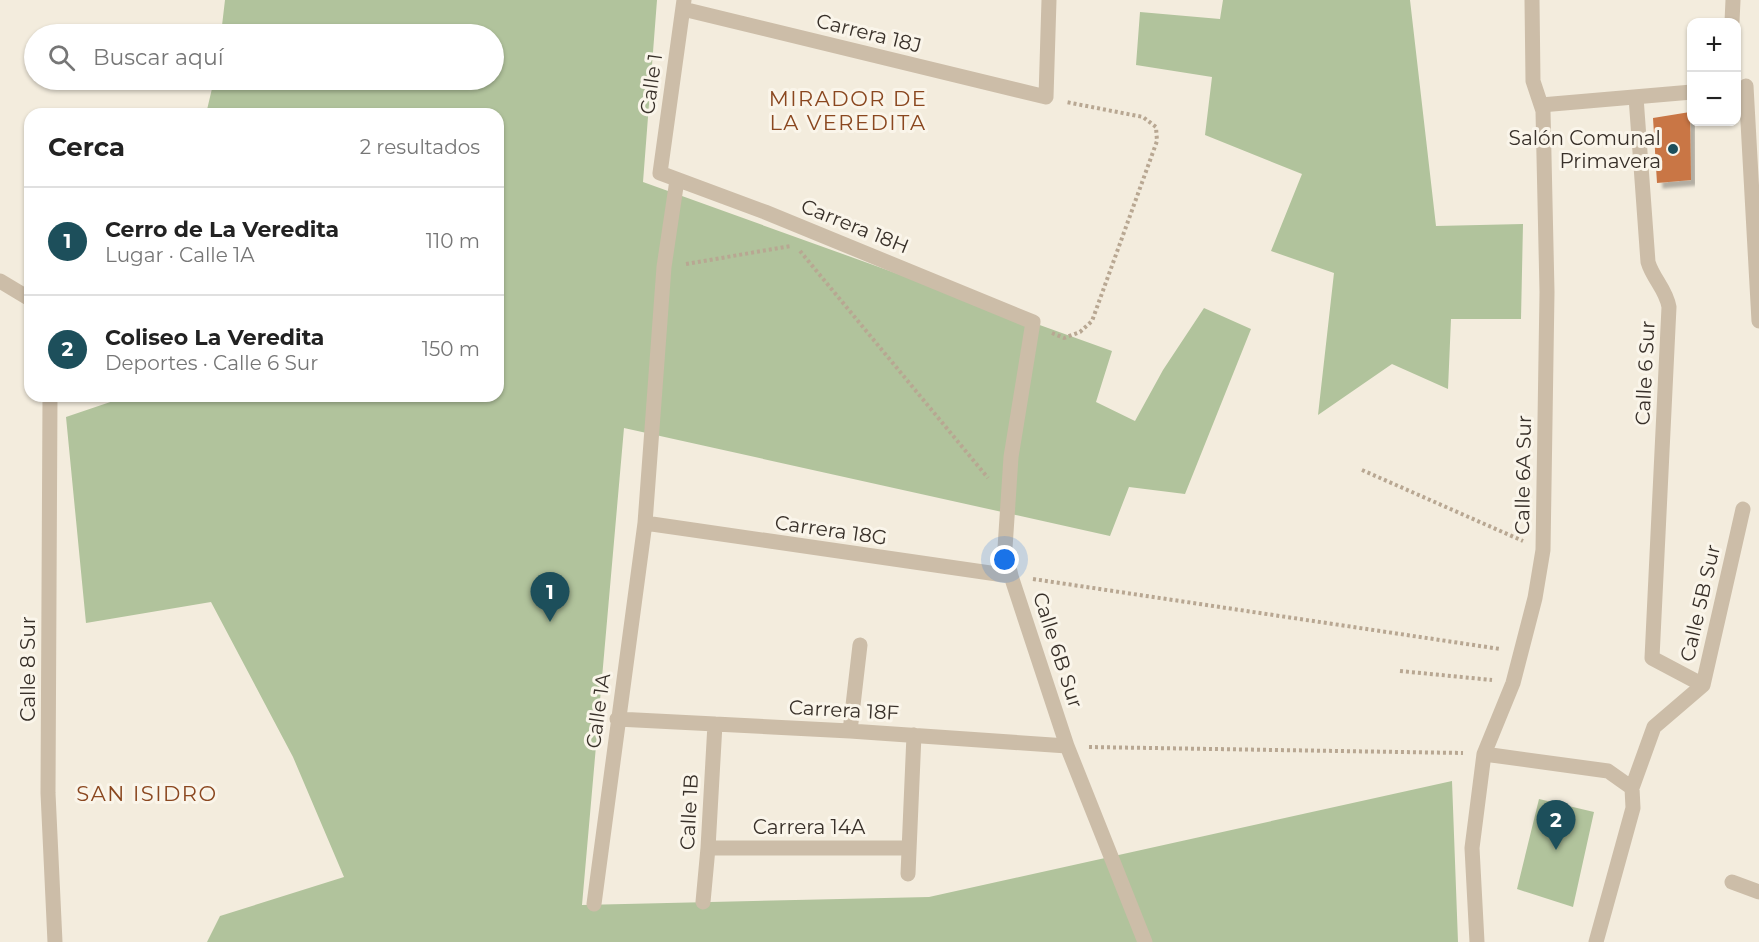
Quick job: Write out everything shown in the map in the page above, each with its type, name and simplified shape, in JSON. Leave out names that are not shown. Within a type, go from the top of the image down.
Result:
[{"type":"street","points":[[1046,98],[1049,0]]},
{"type":"street","name":"Calle 6A Sur","points":[[1477,942],[1472,848],[1484,754],[1513,683],[1535,598],[1543,550],[1547,292],[1543,111],[1533,81],[1532,0]]},
{"type":"street","points":[[1732,18],[1733,0]]},
{"type":"street","name":"Carrera 18J","points":[[683,4],[1046,98]]},
{"type":"street","name":"Calle 1","points":[[660,173],[683,4]]},
{"type":"street","points":[[1747,86],[1759,321]]},
{"type":"street","points":[[1541,105],[1687,92]]},
{"type":"street","name":"Calle 6 Sur","points":[[1636,96],[1648,262],[1651,273],[1667,295],[1669,307],[1652,658],[1703,685]]},
{"type":"street","name":"Carrera 18H","points":[[660,173],[765,212],[1033,322]]},
{"type":"street","name":"Calle 1A","points":[[594,904],[645,523],[664,267],[677,180]]},
{"type":"street","points":[[0,281],[24,295]]},
{"type":"street","name":"Calle 6B Sur","points":[[1033,322],[1011,457],[1005,548],[1011,576],[1067,746],[1145,942]]},
{"type":"street","name":"Calle 8 Sur","points":[[50,402],[48,793],[55,942]]},
{"type":"street","name":"Calle 5B Sur","points":[[1632,788],[1654,727],[1703,685],[1743,509]]},
{"type":"street","name":"Carrera 18G","points":[[645,523],[1011,576]]},
{"type":"street","points":[[850,731],[860,645]]},
{"type":"street","name":"Carrera 18F","points":[[617,719],[850,731],[1067,746]]},
{"type":"street","name":"Calle 1B","points":[[703,902],[715,724]]},
{"type":"street","points":[[908,874],[914,735]]},
{"type":"street","points":[[1484,754],[1608,771],[1632,788],[1633,808],[1596,942]]},
{"type":"street","name":"Carrera 14A","points":[[708,848],[909,848]]},
{"type":"street","points":[[1732,882],[1759,891]]},
{"type":"path","points":[[1033,322],[1064,338],[1080,332],[1092,321],[1157,141],[1156,127],[1143,117],[1046,98]]},
{"type":"path","points":[[765,212],[795,245],[1007,502]]},
{"type":"path","points":[[664,267],[795,245]]},
{"type":"path","points":[[1362,470],[1543,550]]},
{"type":"path","points":[[1011,576],[1521,652]]},
{"type":"path","points":[[1400,671],[1513,683]]},
{"type":"path","points":[[1067,746],[1484,754]]},
{"type":"green space","points":[[225,0],[657,0],[643,182],[1112,351],[1096,402],[1135,421],[1163,370],[1204,308],[1251,329],[1185,494],[1129,487],[1110,536],[624,428],[582,905],[929,897],[1452,781],[1458,942],[207,942],[220,916],[344,877],[293,757],[211,602],[86,623],[66,417],[110,402],[504,402],[504,108],[207,108],[212,90],[504,90],[504,24],[222,24]]},
{"type":"green space","points":[[1223,0],[1410,0],[1436,226],[1523,224],[1521,319],[1451,319],[1448,389],[1392,364],[1318,415],[1334,273],[1271,251],[1302,174],[1205,135],[1212,77],[1136,65],[1140,12],[1220,19]]},
{"type":"green space","points":[[1539,799],[1594,812],[1573,907],[1517,889]]},
{"type":"building","name":"Salón Comunal Primavera","points":[[1687,112],[1687,126],[1690,126],[1691,180],[1657,183],[1653,118]]},
{"type":"place","name":"Salón Comunal Primavera","points":[[1673,149]]},
{"type":"place","name":"Cerro de La Veredita","points":[[550,622]]},
{"type":"place","name":"Coliseo La Veredita","points":[[1556,850]]},
{"type":"district","name":"MIRADOR DE LA VEREDITA","points":[[848,110]]},
{"type":"district","name":"SAN ISIDRO","points":[[147,793]]}]
